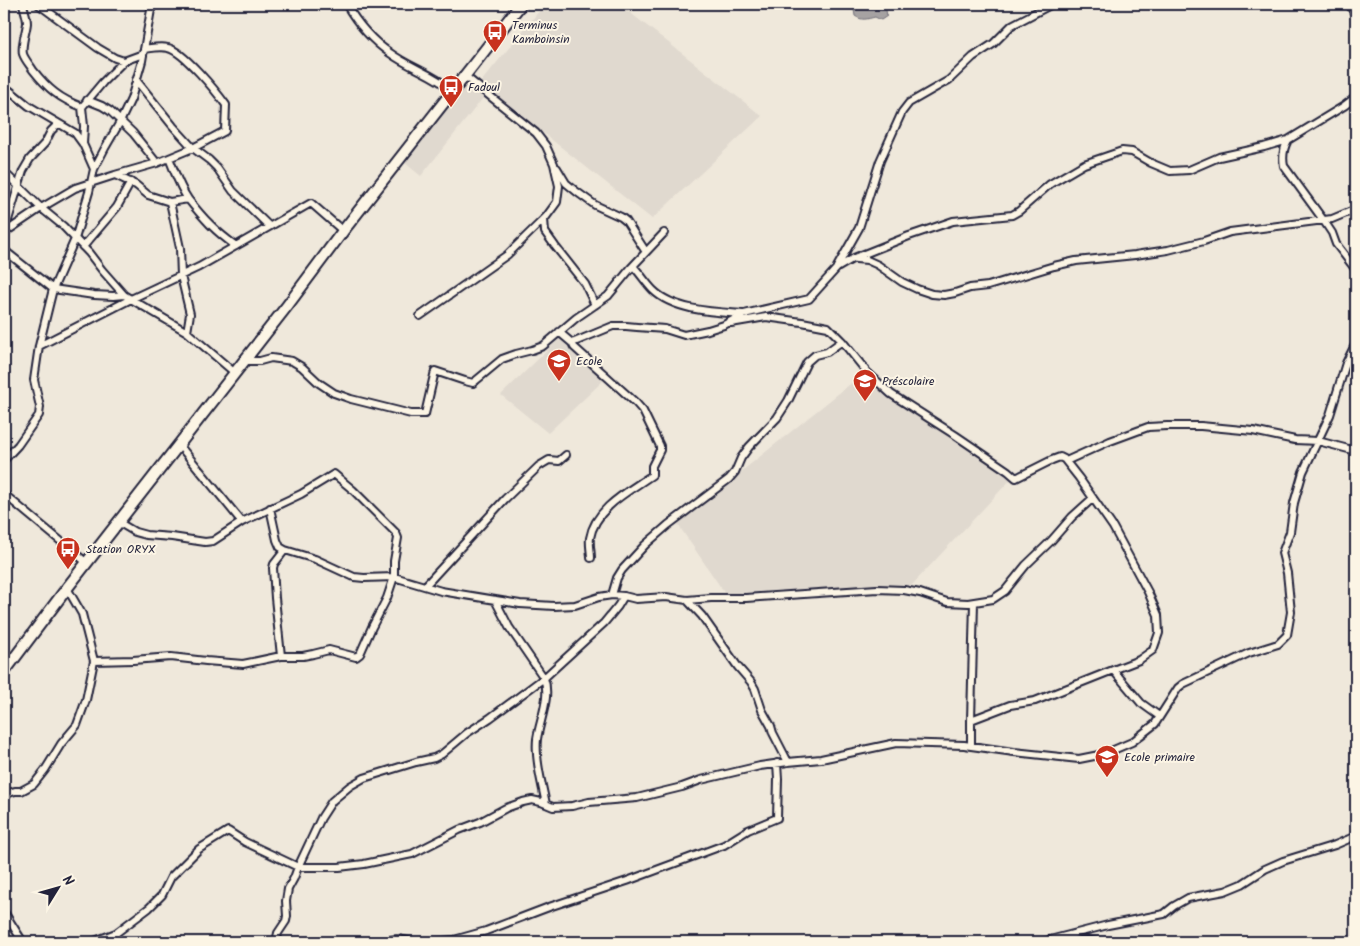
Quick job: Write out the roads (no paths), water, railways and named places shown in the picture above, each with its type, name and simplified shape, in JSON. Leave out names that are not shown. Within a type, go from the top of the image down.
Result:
[{"type":"main road","points":[[4,672],[66,588],[521,4]]},
{"type":"street","points":[[23,4],[27,23],[23,43],[25,59],[48,88],[58,96],[82,107]]},
{"type":"street","points":[[38,4],[98,48],[115,58],[124,60]]},
{"type":"street","points":[[4,460],[18,445],[39,415],[40,408],[34,380],[39,346],[53,289],[75,239],[92,183],[94,169],[131,100],[144,51],[152,4]]},
{"type":"street","points":[[346,4],[361,27],[390,53],[432,75],[454,91]]},
{"type":"street","points":[[572,343],[613,326],[665,329],[684,335],[708,330],[744,314],[809,298],[837,268],[859,228],[880,161],[902,112],[909,104],[950,80],[973,57],[993,44],[1012,25],[1052,4]]},
{"type":"street","points":[[1349,4],[1356,16]]},
{"type":"street","points":[[4,233],[75,188],[157,163],[193,148],[225,131],[226,105],[200,73],[175,51],[159,47],[144,51],[124,60],[82,107],[83,144]]},
{"type":"street","points":[[465,76],[536,133],[546,146],[554,164],[566,183],[595,205],[626,221],[646,252]]},
{"type":"street","points":[[136,80],[193,148],[217,168],[233,191],[269,226]]},
{"type":"street","points":[[4,87],[29,106],[75,133],[83,144],[94,169]]},
{"type":"street","points":[[837,268],[854,258],[910,236],[953,222],[1012,215],[1050,184],[1084,164],[1122,152],[1132,152],[1170,171],[1189,170],[1218,157],[1288,140],[1356,97]]},
{"type":"street","points":[[87,100],[102,106],[110,112],[133,133],[157,163]]},
{"type":"street","points":[[4,233],[26,165],[42,147],[51,131],[58,124]]},
{"type":"street","points":[[1288,140],[1282,156],[1284,166],[1324,221],[1332,233],[1336,244],[1356,270]]},
{"type":"street","points":[[169,158],[188,200],[219,234],[236,246]]},
{"type":"street","points":[[420,316],[508,255],[544,219],[557,202],[559,186],[554,164]]},
{"type":"street","points":[[4,172],[41,208],[63,226],[124,294],[187,332],[235,373]]},
{"type":"street","points":[[115,175],[131,182],[148,195],[170,202],[188,200]]},
{"type":"street","points":[[83,248],[116,207],[131,182]]},
{"type":"street","points":[[170,202],[180,248],[181,276],[190,314],[187,332]]},
{"type":"street","points":[[39,346],[199,267],[311,203],[343,231]]},
{"type":"street","points":[[854,258],[868,260],[902,282],[917,289],[932,294],[944,295],[970,288],[988,286],[1076,261],[1135,256],[1168,250],[1230,232],[1324,221],[1356,210]]},
{"type":"street","points":[[544,219],[545,232],[585,284],[595,305]]},
{"type":"street","points":[[244,361],[271,358],[292,361],[334,393],[401,412],[425,414],[435,371],[473,383],[502,360],[543,346],[576,318],[608,296],[664,233]]},
{"type":"street","points":[[4,250],[53,289],[94,295],[113,296],[124,294]]},
{"type":"street","points":[[633,266],[654,291],[672,302],[701,311],[744,314]]},
{"type":"street","points":[[724,324],[766,318],[828,326],[867,372],[890,394],[962,440],[1016,478],[1060,457],[1066,461],[1080,478],[1113,527],[1148,592],[1158,615],[1159,633],[1153,650],[1139,660],[1035,701],[1010,705],[971,720]]},
{"type":"street","points":[[559,332],[636,403],[643,411],[660,446],[652,466],[652,475],[609,504],[599,518],[590,539],[592,558]]},
{"type":"street","points":[[612,595],[617,578],[645,545],[668,525],[729,479],[735,472],[749,447],[777,418],[788,401],[807,362],[815,355],[827,352],[842,341]]},
{"type":"street","points":[[92,942],[116,933],[149,908],[162,895],[171,877],[199,849],[228,831],[245,842],[298,868],[339,867],[412,854],[506,808],[532,800],[553,807],[562,807],[589,802],[636,798],[760,766],[822,759],[896,743],[971,746],[1079,759],[1104,754],[1132,742],[1154,724],[1178,688],[1183,684],[1249,654],[1278,644],[1287,635],[1291,612],[1287,573],[1282,553],[1290,532],[1294,504],[1303,472],[1330,415],[1346,363],[1356,342]]},
{"type":"street","points":[[1066,461],[1110,441],[1148,427],[1201,426],[1253,431],[1295,440],[1318,441],[1356,451]]},
{"type":"street","points":[[180,444],[242,522]]},
{"type":"street","points":[[425,586],[505,499],[540,466],[549,460],[559,461],[566,455]]},
{"type":"street","points":[[94,661],[171,657],[206,662],[243,664],[281,656],[303,656],[328,650],[356,657],[360,654],[387,598],[394,577],[394,560],[398,538],[396,533],[353,490],[334,474],[302,494],[242,522],[213,541],[205,542],[146,535],[135,532],[118,522]]},
{"type":"street","points":[[4,494],[87,563]]},
{"type":"street","points":[[270,508],[280,547],[315,559],[354,577],[394,577],[441,591],[520,604],[565,606],[612,595],[636,599],[666,597],[687,600],[877,589],[912,591],[946,602],[968,603],[993,599],[1006,591],[1026,565],[1093,498]]},
{"type":"street","points":[[281,656],[273,568],[285,550]]},
{"type":"street","points":[[4,798],[9,793],[21,791],[34,784],[77,725],[86,700],[94,661],[82,614],[66,588]]},
{"type":"street","points":[[276,942],[278,933],[286,921],[288,889],[321,818],[332,801],[350,786],[364,778],[442,754],[467,733],[544,678],[604,623],[624,596]]},
{"type":"street","points":[[495,600],[509,627],[544,678],[547,686],[537,740],[539,774],[546,804]]},
{"type":"street","points":[[687,600],[702,616],[751,682],[762,710],[788,762]]},
{"type":"street","points":[[971,746],[974,602]]},
{"type":"street","points":[[1113,670],[1141,703],[1159,716]]},
{"type":"street","points":[[432,942],[454,940],[486,931],[549,907],[627,882],[724,845],[748,830],[778,818],[777,763]]},
{"type":"street","points":[[1042,942],[1108,925],[1164,914],[1188,898],[1225,891],[1242,884],[1265,869],[1283,861],[1335,845],[1356,836]]},
{"type":"street","points":[[4,912],[23,942]]},
{"type":"street","points":[[116,933],[116,942]]},
{"type":"street","points":[[1062,937],[1100,942]]},
{"type":"street","points":[[384,942],[393,939],[414,942]]},
{"type":"place","name":"Terminus Kamboinsin","points":[[495,53]]},
{"type":"place","name":"Fadoul","points":[[451,108]]},
{"type":"place","name":"Ecole","points":[[559,382]]},
{"type":"place","name":"Préscolaire","points":[[865,402]]},
{"type":"place","name":"Station ORYX","points":[[68,570]]},
{"type":"place","name":"Ecole primaire","points":[[1107,778]]}]
